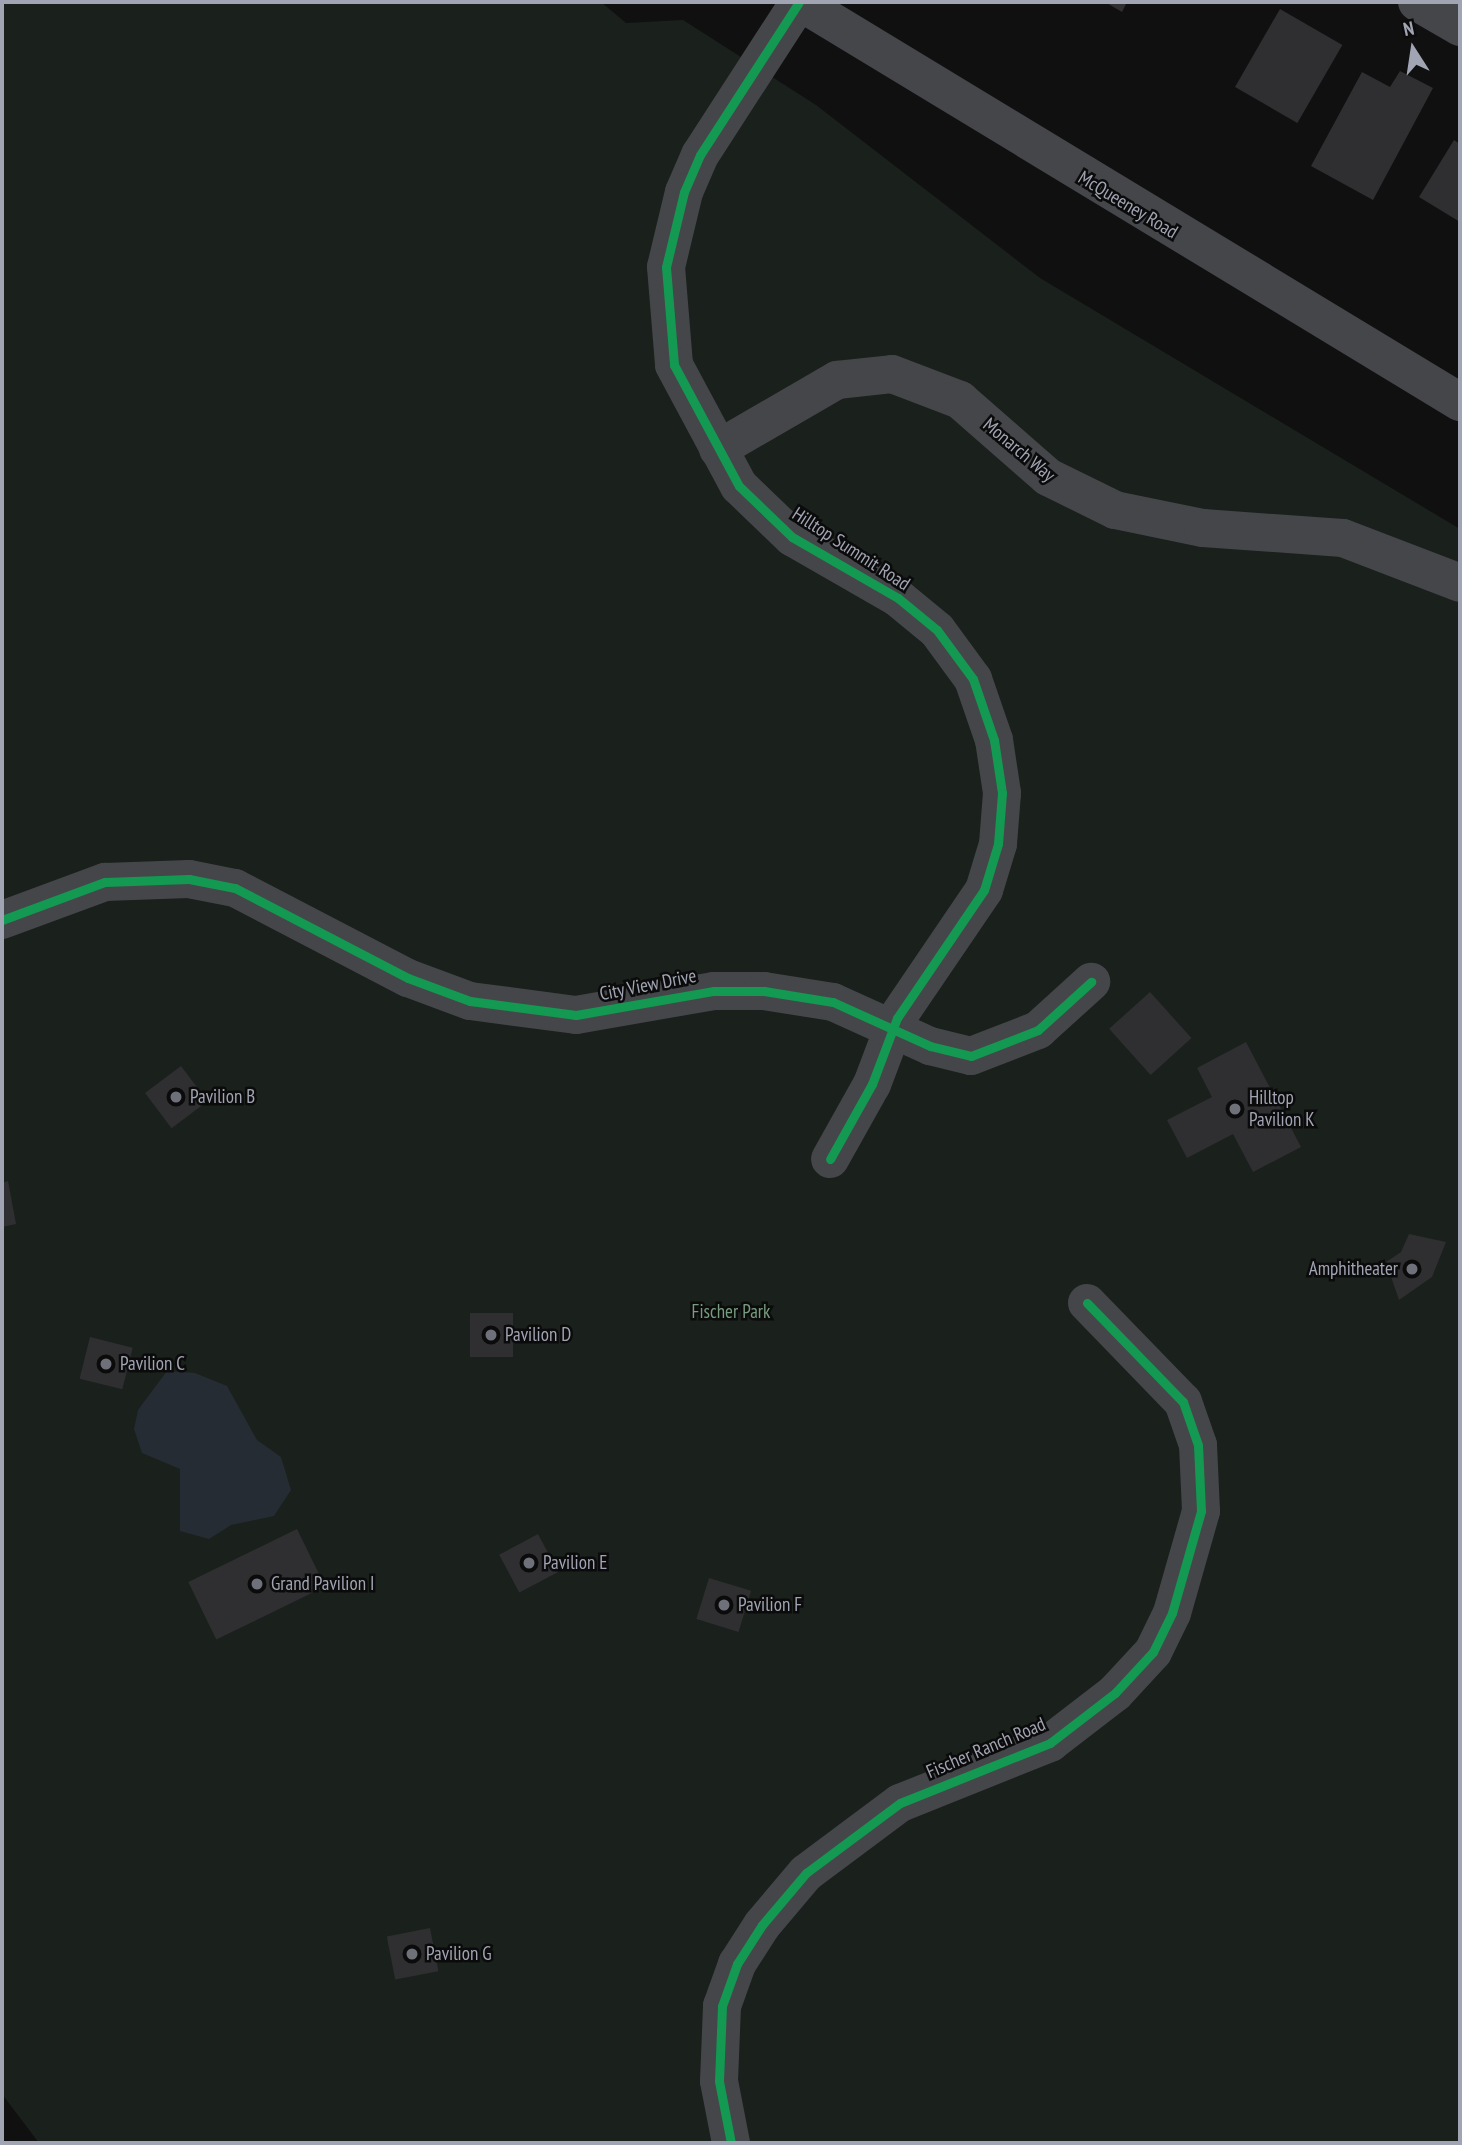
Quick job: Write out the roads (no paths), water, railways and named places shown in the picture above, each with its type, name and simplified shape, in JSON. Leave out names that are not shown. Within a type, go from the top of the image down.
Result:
[{"type":"street","name":"McQueeney Road","points":[[799,2],[1460,402]]},
{"type":"street","name":"Hilltop Summit Road","points":[[799,2],[700,155],[666,267],[674,365],[739,486],[792,537],[898,598],[937,630],[973,679],[994,740],[1002,793],[998,844],[984,890],[892,1028],[876,1077],[830,1159]]},
{"type":"street","points":[[1417,2],[1460,27]]},
{"type":"street","name":"Monarch Way","points":[[718,449],[837,380],[892,374],[960,400],[1048,477],[1115,510],[1203,528],[1343,538],[1460,583]]},
{"type":"street","name":"City View Drive","points":[[2,920],[105,882],[189,879],[271,904],[408,978],[470,1001],[576,1015],[715,991],[764,990],[833,1002],[949,1053],[992,1052],[1038,1030],[1091,982]]},
{"type":"street","name":"Fischer Ranch Road","points":[[731,2143],[719,2081],[722,2006],[737,1965],[762,1925],[806,1873],[900,1803],[1061,1734],[1115,1693],[1153,1651],[1172,1613],[1201,1511],[1198,1445],[1183,1402],[1087,1303]]},
{"type":"place","name":"Pavilion B","points":[[176,1097]]},
{"type":"place","name":"Hilltop Pavilion K","points":[[1235,1109]]},
{"type":"place","name":"Amphitheater","points":[[1412,1269]]},
{"type":"place","name":"Pavilion D","points":[[491,1335]]},
{"type":"place","name":"Pavilion C","points":[[106,1364]]},
{"type":"place","name":"Pavilion E","points":[[529,1563]]},
{"type":"place","name":"Grand Pavilion I","points":[[257,1584]]},
{"type":"place","name":"Pavilion F","points":[[724,1605]]},
{"type":"place","name":"Pavilion G","points":[[412,1954]]},
{"type":"park label","name":"Fischer Park","points":[[731,1312]]}]
